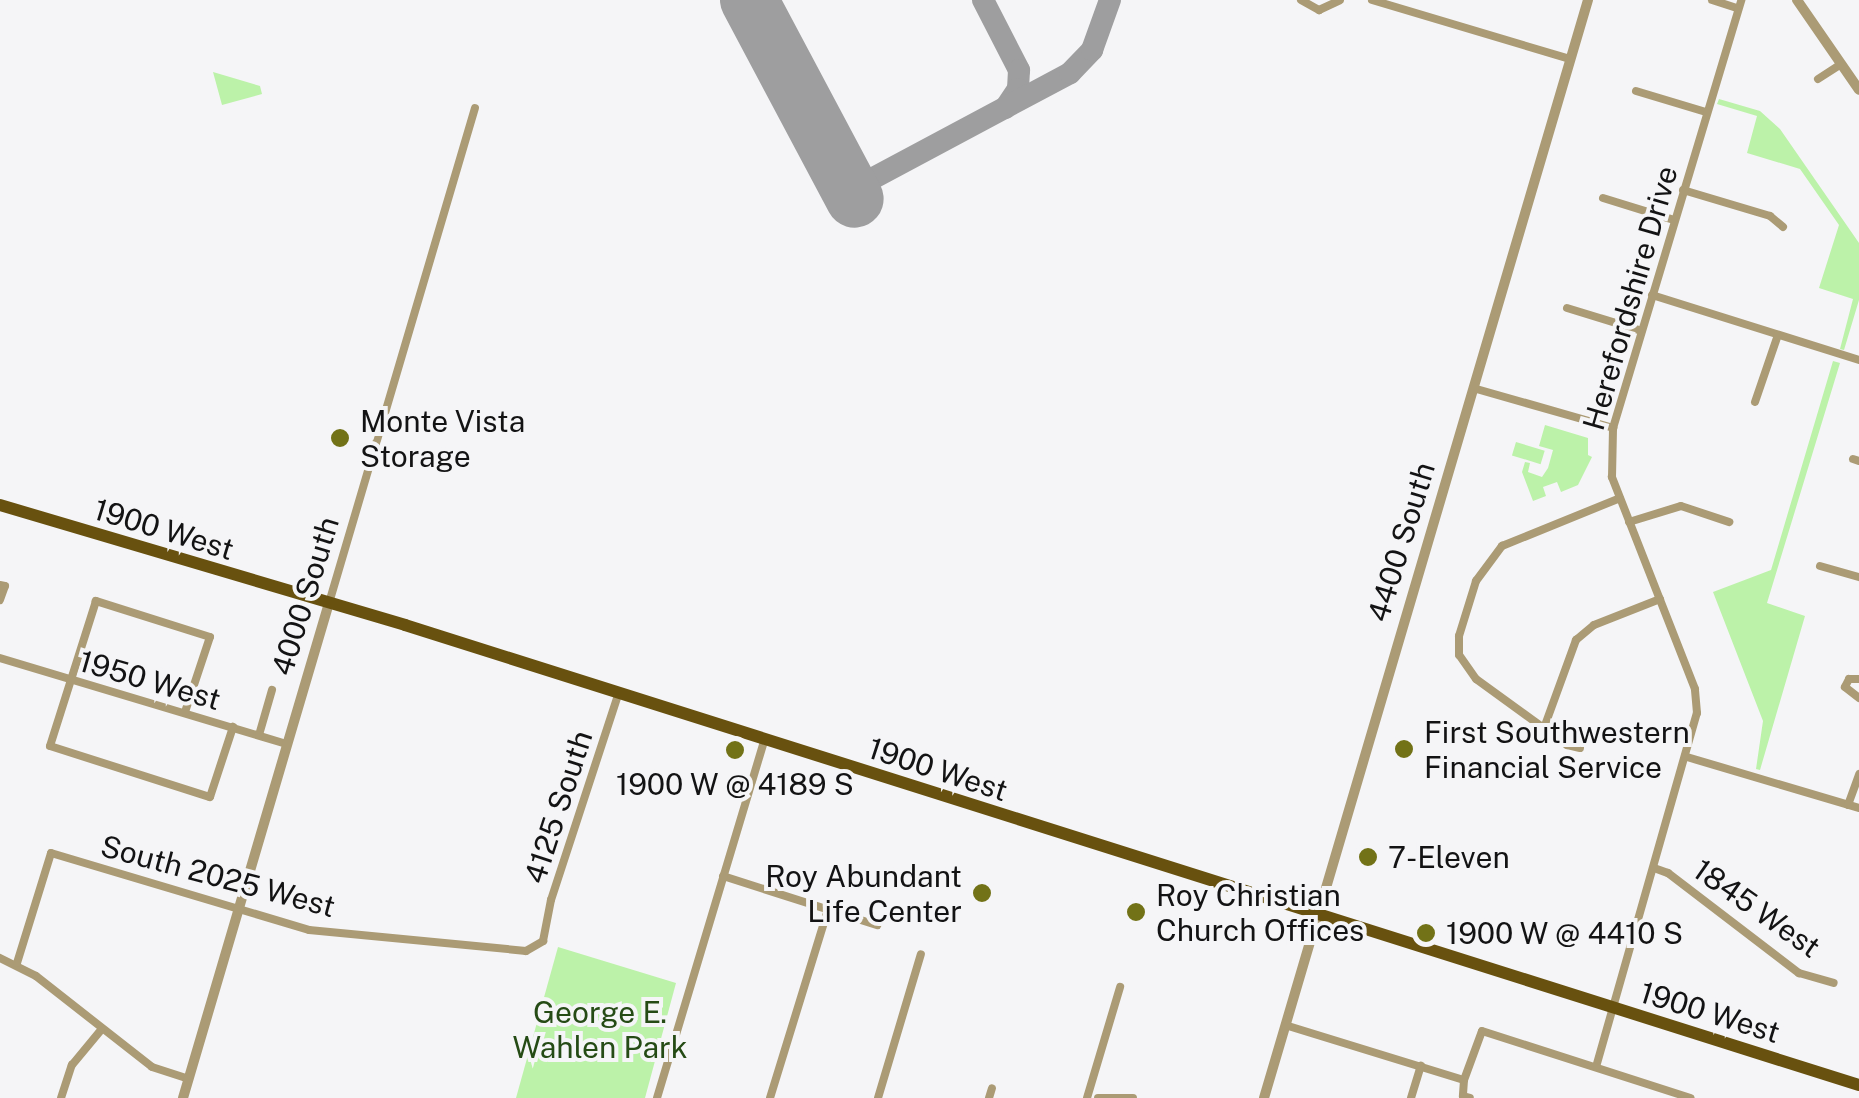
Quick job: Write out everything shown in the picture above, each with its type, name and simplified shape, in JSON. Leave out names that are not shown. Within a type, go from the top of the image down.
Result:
[{"type":"main road","name":"1900 West","points":[[0,506],[329,603],[1859,1085]]},
{"type":"street","points":[[1302,0],[1319,10],[1340,0]]},
{"type":"street","points":[[1372,0],[1570,59]]},
{"type":"street","name":"4400 South","points":[[1264,1098],[1588,0]]},
{"type":"street","points":[[1712,0],[1739,4]]},
{"type":"street","points":[[1796,0],[1859,90]]},
{"type":"street","name":"Herefordshire Drive","points":[[1596,1067],[1698,712],[1694,689],[1620,498],[1609,455],[1613,428],[1739,4]]},
{"type":"street","points":[[1818,79],[1842,64]]},
{"type":"street","points":[[1636,90],[1706,112]]},
{"type":"street","name":"4000 South","points":[[183,1098],[475,108]]},
{"type":"street","points":[[1683,190],[1770,216],[1783,227]]},
{"type":"street","points":[[1603,198],[1674,220]]},
{"type":"street","points":[[1652,294],[1859,360]]},
{"type":"street","points":[[1568,308],[1642,330]]},
{"type":"street","points":[[1755,402],[1778,335]]},
{"type":"street","points":[[1473,388],[1613,428]]},
{"type":"street","points":[[1580,748],[1544,728],[1476,679],[1459,655],[1459,636],[1476,581],[1502,546],[1620,498]]},
{"type":"street","points":[[1630,522],[1681,506],[1728,522]]},
{"type":"street","points":[[1820,566],[1859,577]]},
{"type":"street","points":[[0,600],[2,585]]},
{"type":"street","points":[[1544,728],[1576,640],[1594,625],[1660,600]]},
{"type":"street","points":[[185,712],[210,637],[96,601],[50,746],[210,797],[232,727]]},
{"type":"street","name":"1950 West","points":[[0,658],[287,744]]},
{"type":"street","points":[[1859,678],[1849,679],[1845,687],[1859,698]]},
{"type":"street","points":[[259,735],[272,690]]},
{"type":"street","name":"4125 South","points":[[544,934],[618,695]]},
{"type":"street","points":[[657,1098],[764,741]]},
{"type":"street","points":[[1687,757],[1859,808]]},
{"type":"street","points":[[1848,804],[1859,774]]},
{"type":"street","name":"South 2025 West","points":[[16,963],[51,853],[308,930],[510,952],[536,946],[544,934]]},
{"type":"street","name":"1845 West","points":[[1654,868],[1668,873],[1799,973],[1834,983]]},
{"type":"street","points":[[723,876],[877,925]]},
{"type":"street","points":[[770,1098],[828,909]]},
{"type":"street","points":[[878,1098],[921,954]]},
{"type":"street","points":[[0,958],[16,963],[152,1067],[188,1079]]},
{"type":"street","points":[[1087,1098],[1120,987]]},
{"type":"street","points":[[1285,1025],[1464,1080]]},
{"type":"street","points":[[61,1098],[72,1065],[100,1030]]},
{"type":"street","points":[[1470,1098],[1463,1096],[1464,1080],[1482,1030],[1691,1098]]},
{"type":"street","points":[[1412,1098],[1421,1066]]},
{"type":"street","points":[[1098,1098],[1133,1098]]},
{"type":"green space","points":[[213,72],[260,86],[262,94],[222,105]]},
{"type":"green space","points":[[1719,99],[1760,111],[1780,129],[1859,243],[1859,300],[1844,350],[1840,349],[1853,299],[1819,288],[1839,225],[1800,169],[1747,153],[1757,116],[1717,104]]},
{"type":"green space","points":[[1833,361],[1840,363],[1767,603],[1805,616],[1760,770],[1756,769],[1763,721],[1713,592],[1771,570]]},
{"type":"green space","points":[[1545,425],[1588,438],[1588,455],[1592,457],[1578,485],[1561,492],[1557,482],[1543,487],[1546,496],[1533,501],[1522,472],[1525,462],[1530,463],[1528,472],[1542,477],[1548,468],[1553,450],[1539,446]]},
{"type":"green space","points":[[1516,442],[1545,451],[1541,464],[1512,455]]},
{"type":"green space","name":"George E. Wahlen Park","points":[[558,947],[676,983],[645,1098],[516,1098]]},
{"type":"taxiway","points":[[983,0],[1019,70],[1018,89],[1005,108]]},
{"type":"taxiway","points":[[851,190],[1070,73],[1092,50],[1110,0]]},
{"type":"runway","points":[[749,0],[855,199]]},
{"type":"place","name":"Monte Vista Storage","points":[[340,438]]},
{"type":"place","name":"First Southwestern Financial Service","points":[[1404,749]]},
{"type":"place","name":"1900 W @ 4189 S","points":[[735,750]]},
{"type":"place","name":"7-Eleven","points":[[1368,857]]},
{"type":"place","name":"Roy Abundant Life Center","points":[[982,893]]},
{"type":"place","name":"Roy Christian Church Offices","points":[[1136,912]]},
{"type":"place","name":"1900 W @ 4410 S","points":[[1426,933]]}]
